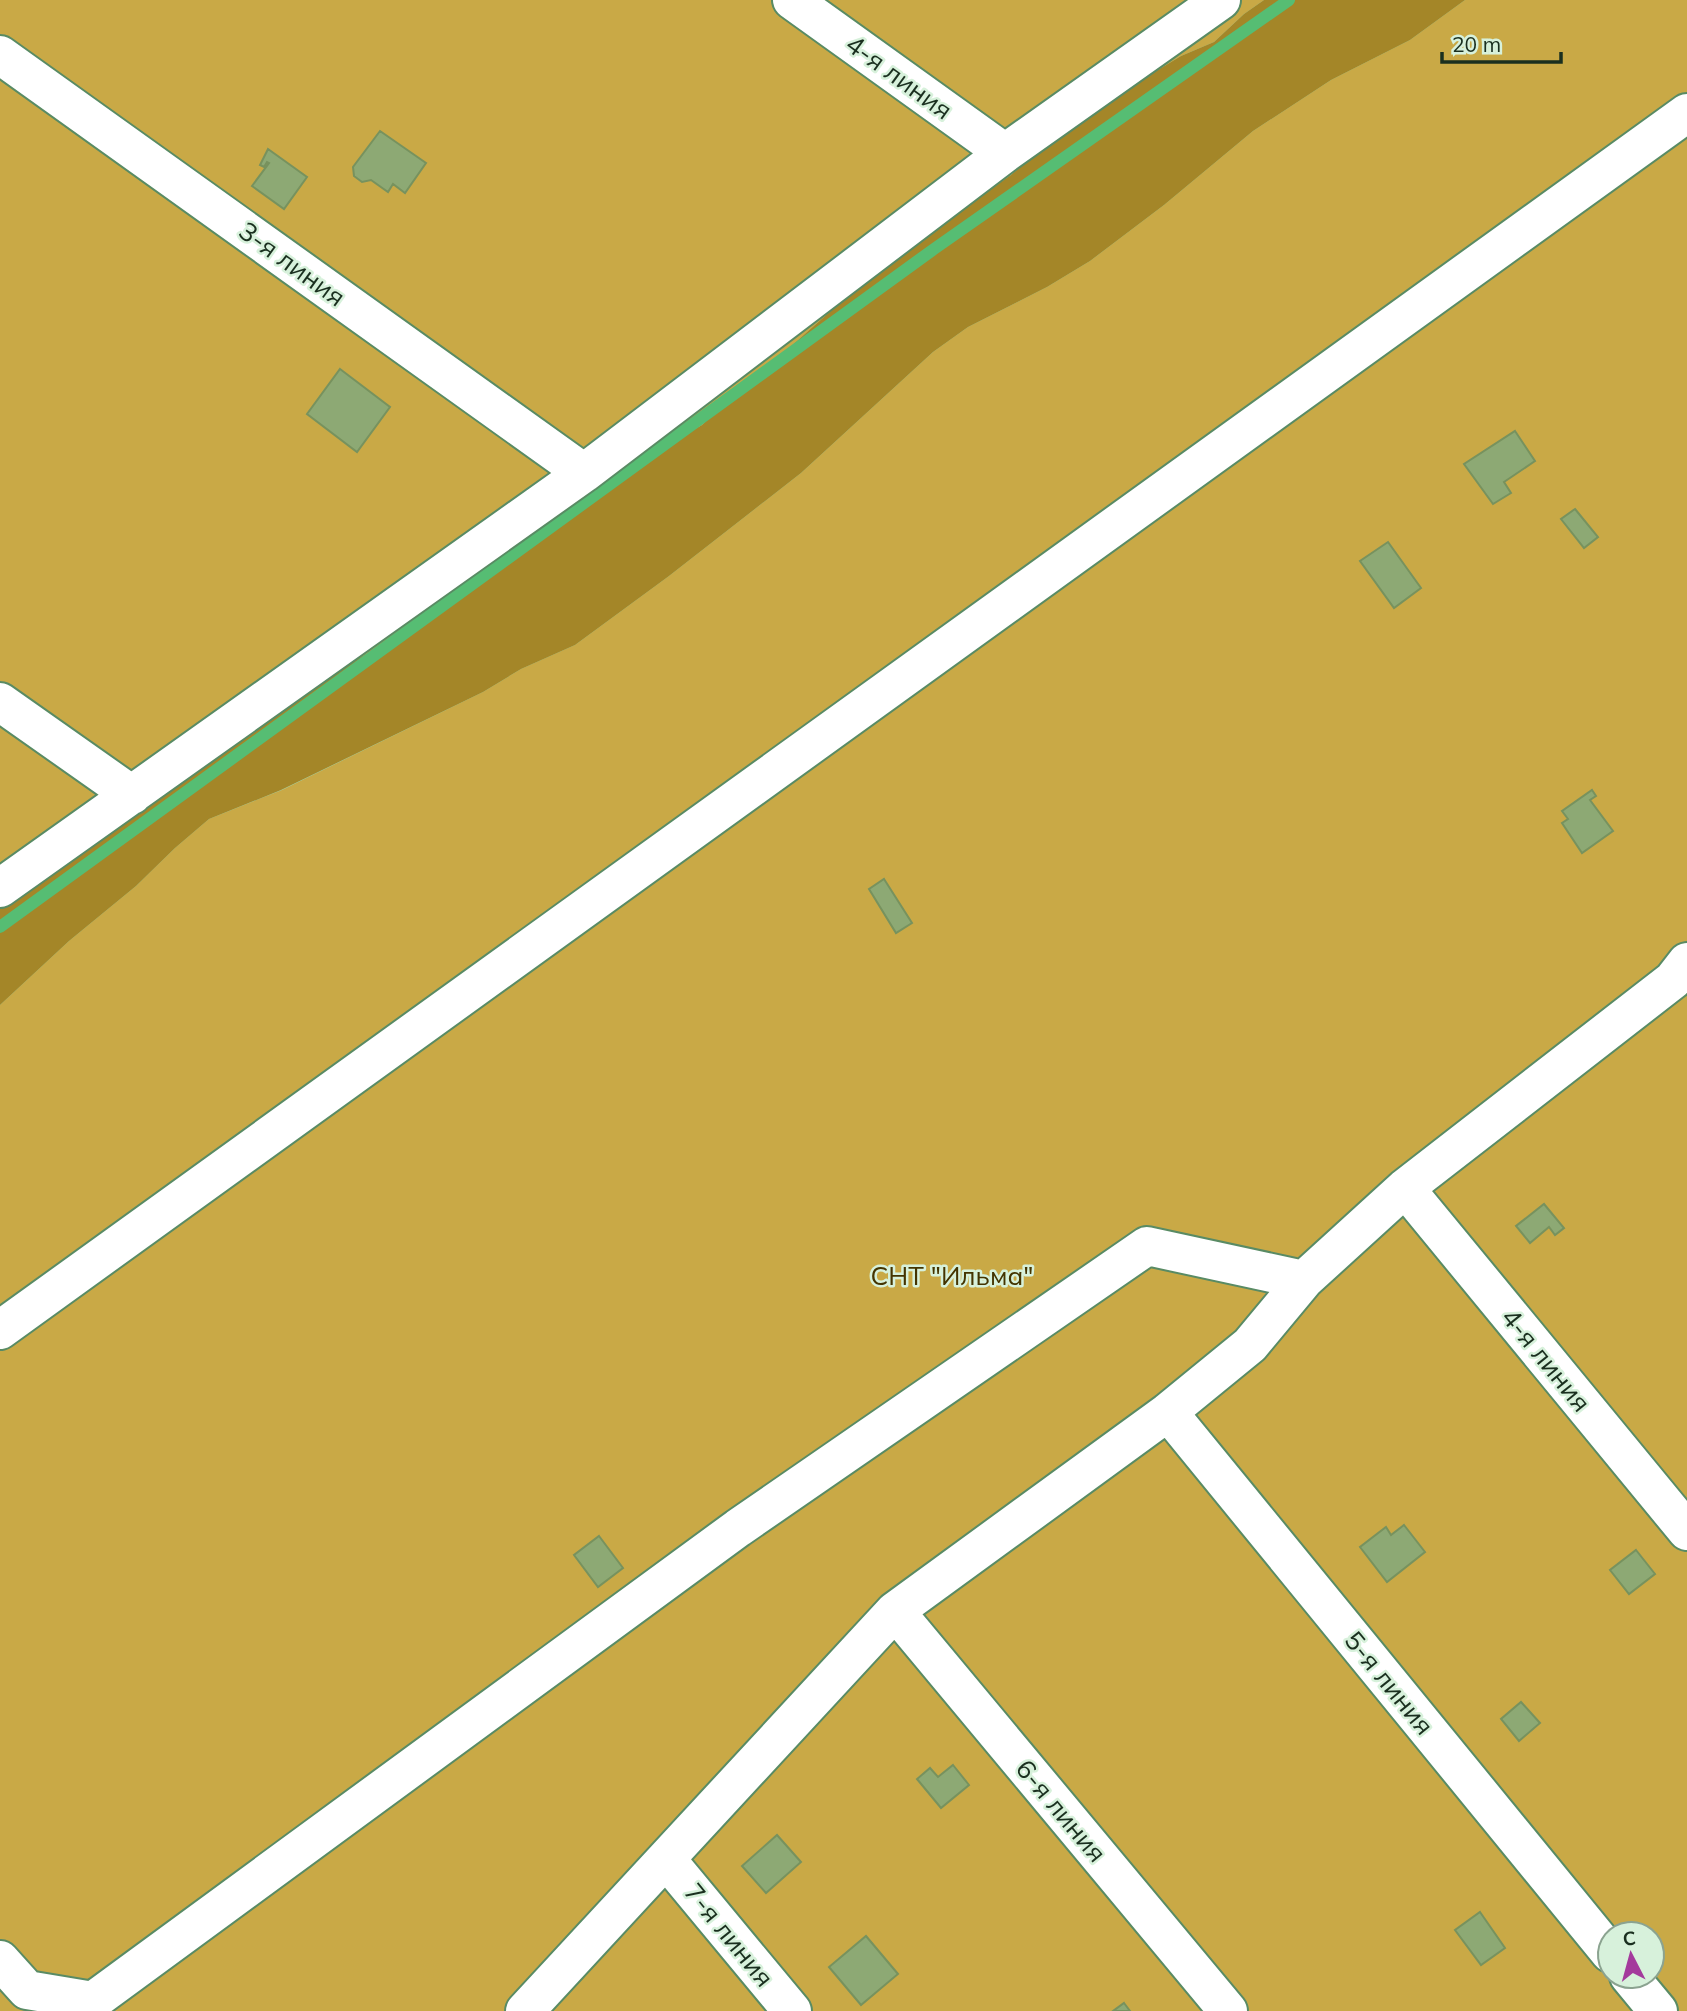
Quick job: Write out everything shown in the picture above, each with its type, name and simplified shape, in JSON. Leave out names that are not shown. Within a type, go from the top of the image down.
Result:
[{"type":"street","name":"4-я линия","points":[[792,0],[1005,153]]},
{"type":"street","points":[[0,888],[584,473],[1005,153],[1221,0]]},
{"type":"street","name":"3-я линия","points":[[0,55],[584,473]]},
{"type":"street","points":[[0,1330],[1687,113]]},
{"type":"street","points":[[0,702],[132,795]]},
{"type":"street","points":[[525,2011],[895,1611],[1168,1412],[1250,1345],[1304,1280],[1405,1188],[1682,980]]},
{"type":"street","name":"4-я линия","points":[[1405,1188],[1687,1531]]},
{"type":"street","points":[[0,1961],[27,1990],[93,2001],[738,1528],[1147,1246],[1304,1280]]},
{"type":"street","name":"5-я линия","points":[[1168,1412],[1596,1936]]},
{"type":"street","name":"6-я линия","points":[[895,1611],[1228,2011]]},
{"type":"street","name":"7-я линия","points":[[666,1859],[792,2011]]},
{"type":"street","points":[[1641,1990],[1658,2011]]},
{"type":"green space","points":[[0,0],[1264,0],[1244,14],[1214,42],[1181,56],[1138,82],[1038,151],[1011,175],[842,301],[729,398],[702,425],[666,444],[571,508],[442,610],[313,685],[0,899]]},
{"type":"green space","name":"СНТ \"Ильма\"","points":[[1465,0],[1687,0],[1687,2011],[0,2011],[0,1005],[209,819],[282,790],[483,692],[521,669],[575,645],[801,473],[933,352],[968,327],[1047,287],[1090,261],[1164,205],[1253,131],[1331,80],[1410,40]]},
{"type":"shaded area","points":[[1264,0],[1465,0],[1410,40],[1331,80],[1253,131],[1164,205],[1090,261],[1047,287],[968,327],[933,352],[801,473],[575,645],[521,669],[483,692],[281,790],[209,819],[0,1005],[0,899],[313,685],[442,610],[571,508],[666,445],[702,425],[729,398],[842,301],[936,228],[1011,175],[1038,151],[1138,82],[1181,56],[1214,42],[1244,14]]},
{"type":"building","points":[[380,131],[426,163],[405,193],[393,184],[388,192],[371,180],[362,182],[354,176],[353,167]]},
{"type":"building","points":[[268,149],[307,177],[284,209],[252,186],[269,163],[264,167],[260,165]]},
{"type":"building","points":[[340,369],[390,407],[357,452],[307,414]]},
{"type":"building","points":[[1515,431],[1535,461],[1504,482],[1511,493],[1493,504],[1464,464]]},
{"type":"building","points":[[1575,509],[1598,537],[1584,548],[1561,519]]},
{"type":"building","points":[[1388,542],[1421,588],[1394,608],[1360,561]]},
{"type":"building","points":[[1592,790],[1596,796],[1590,800],[1613,831],[1582,853],[1562,823],[1568,819],[1562,811]]},
{"type":"building","points":[[884,879],[912,923],[896,933],[869,889]]},
{"type":"building","points":[[1544,1204],[1564,1228],[1555,1235],[1549,1227],[1530,1243],[1516,1226]]},
{"type":"building","points":[[1404,1525],[1425,1552],[1387,1582],[1360,1547],[1386,1527],[1391,1535]]},
{"type":"building","points":[[599,1536],[623,1568],[598,1587],[574,1555]]},
{"type":"building","points":[[1636,1550],[1655,1574],[1629,1594],[1610,1570]]},
{"type":"building","points":[[1521,1702],[1540,1723],[1519,1741],[1501,1719]]},
{"type":"building","points":[[953,1765],[969,1785],[941,1808],[917,1779],[930,1768],[938,1777]]},
{"type":"building","points":[[777,1835],[801,1862],[766,1893],[742,1866]]},
{"type":"building","points":[[1480,1912],[1505,1948],[1481,1965],[1455,1930]]},
{"type":"building","points":[[866,1936],[898,1974],[861,2005],[829,1967]]},
{"type":"building","points":[[1124,2003],[1130,2011],[1113,2011]]},
{"type":"waterway","points":[[0,927],[934,249],[1289,0]]}]
